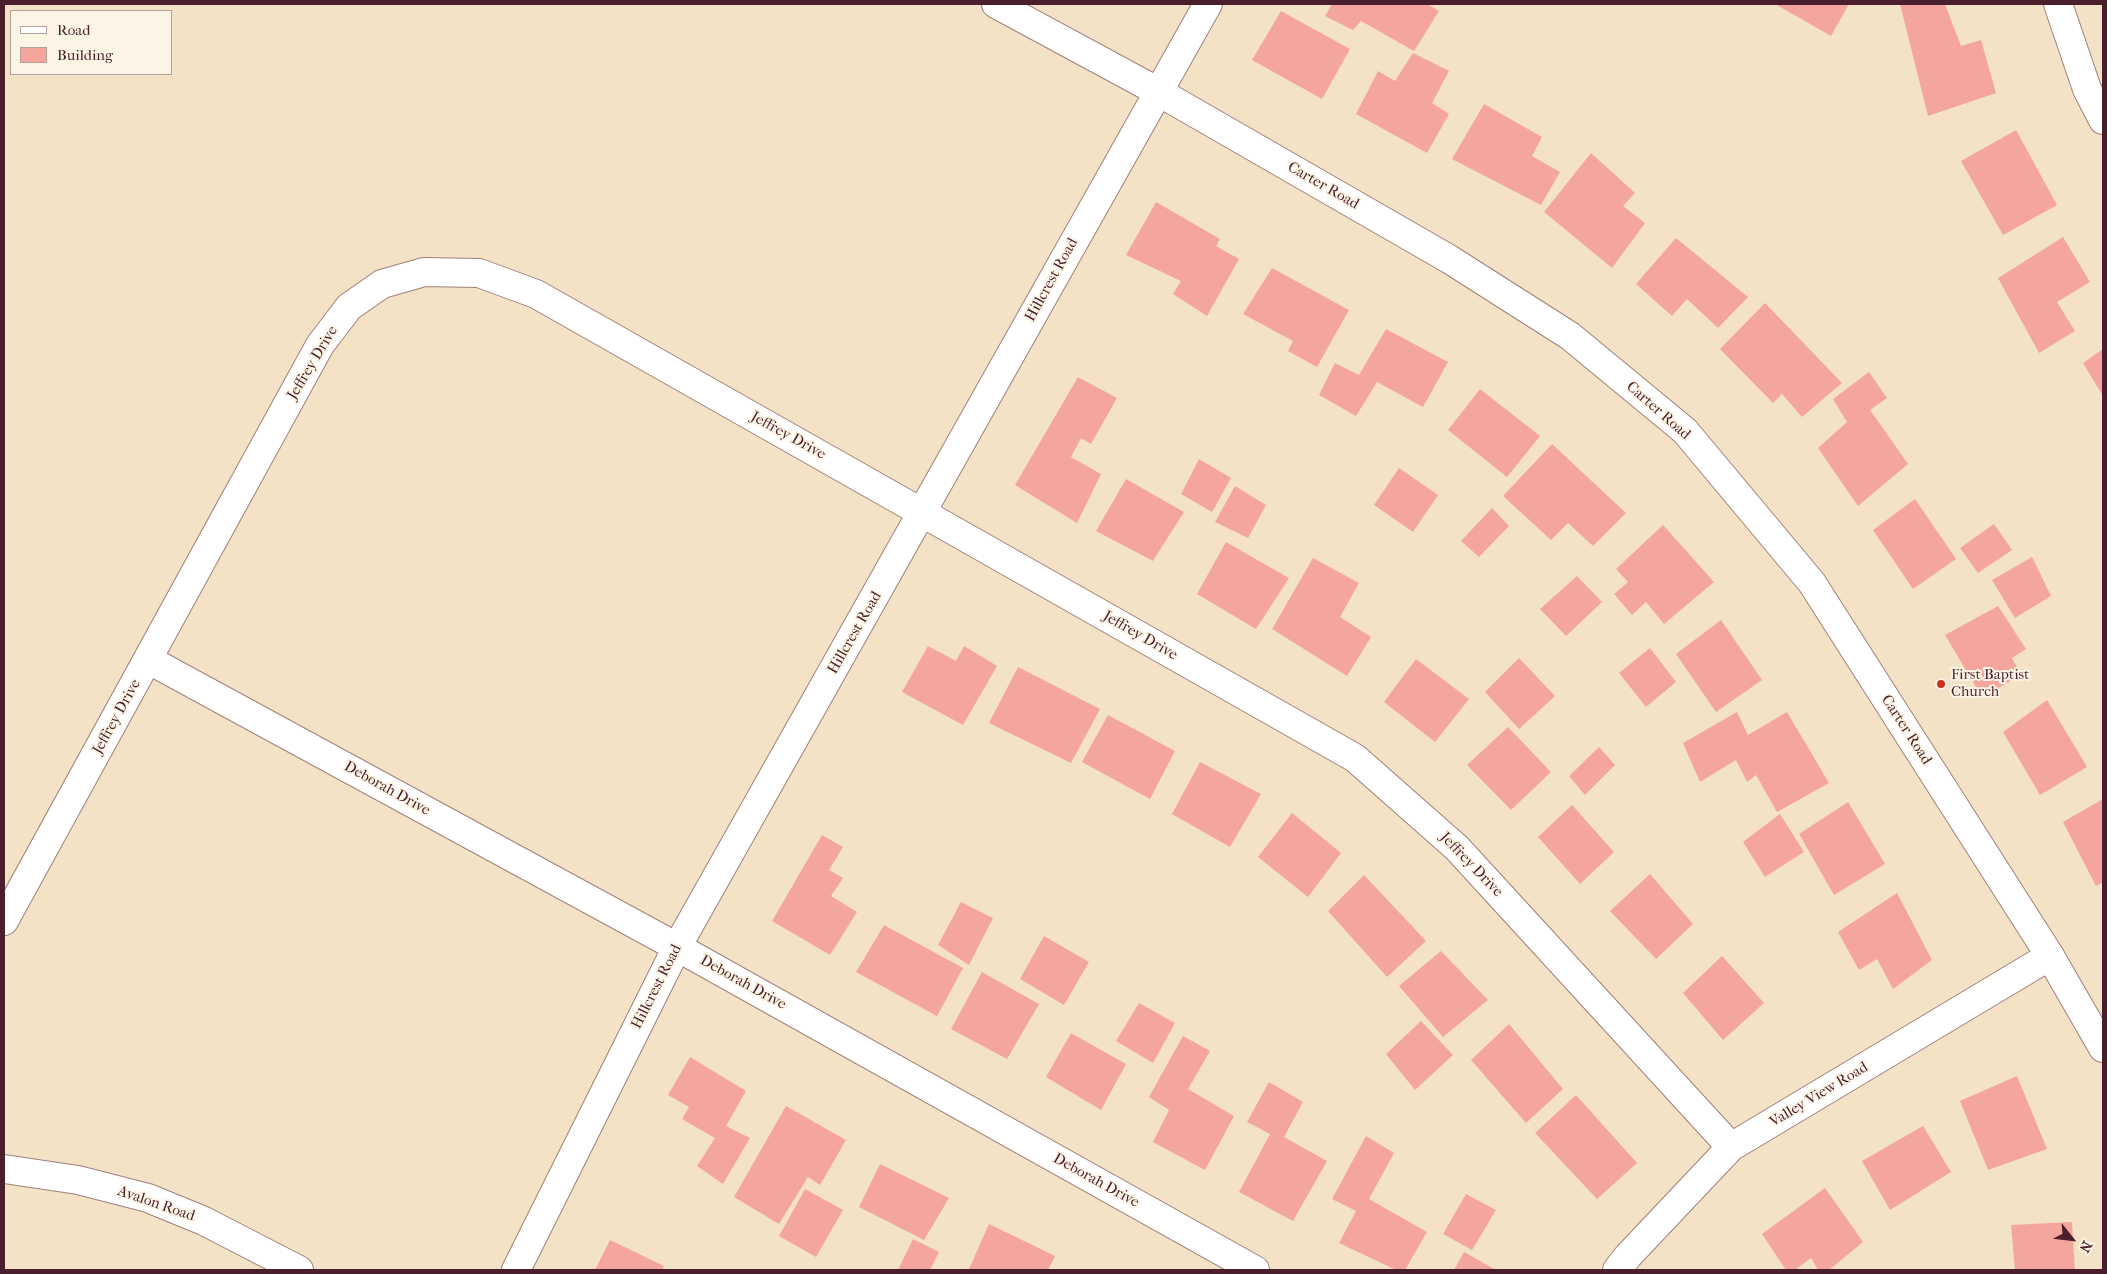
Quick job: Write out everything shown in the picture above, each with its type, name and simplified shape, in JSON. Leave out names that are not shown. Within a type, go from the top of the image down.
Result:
[{"type":"street","name":"Carter Road","points":[[996,4],[1157,91],[1449,259],[1562,331],[1684,432],[1812,583],[2050,956],[2103,1048]]},
{"type":"street","name":"Hillcrest Road","points":[[516,1270],[677,947],[923,513],[1157,91],[1208,4]]},
{"type":"street","points":[[2058,4],[2087,89],[2103,120]]},
{"type":"street","name":"Jeffrey Drive","points":[[4,921],[149,660],[320,345],[349,307],[382,284],[424,272],[479,273],[536,294],[1355,758],[1457,848],[1731,1147]]},
{"type":"street","name":"Deborah Drive","points":[[149,660],[677,947],[1255,1270]]},
{"type":"street","name":"Valley View Road","points":[[1617,1270],[1731,1147],[2050,956]]},
{"type":"street","name":"Avalon Road","points":[[4,1168],[78,1180],[148,1198],[204,1221],[299,1270]]},
{"type":"building","points":[[1332,4],[1427,4],[1439,11],[1414,51],[1361,21],[1353,30],[1325,16]]},
{"type":"building","points":[[1775,4],[1849,4],[1831,36]]},
{"type":"building","points":[[1900,4],[1945,4],[1961,46],[1981,40],[1996,93],[1928,116]]},
{"type":"building","points":[[1281,11],[1350,49],[1322,99],[1252,60]]},
{"type":"building","points":[[1413,53],[1449,71],[1432,103],[1449,114],[1427,153],[1356,114],[1378,71],[1395,81]]},
{"type":"building","points":[[1484,104],[1542,137],[1532,156],[1560,172],[1541,205],[1452,159]]},
{"type":"building","points":[[2016,130],[2057,205],[2003,235],[1961,161]]},
{"type":"building","points":[[1591,153],[1635,193],[1623,206],[1645,223],[1612,268],[1544,212]]},
{"type":"building","points":[[1156,202],[1220,239],[1216,246],[1239,259],[1207,316],[1173,294],[1181,281],[1126,255]]},
{"type":"building","points":[[2063,237],[2090,282],[2057,302],[2075,331],[2039,353],[1998,278]]},
{"type":"building","points":[[1676,238],[1748,297],[1718,328],[1687,299],[1672,316],[1636,284]]},
{"type":"building","points":[[1272,268],[1349,310],[1317,367],[1288,351],[1293,341],[1243,314]]},
{"type":"building","points":[[1765,303],[1842,383],[1802,417],[1782,394],[1773,403],[1720,349]]},
{"type":"building","points":[[1386,329],[1448,362],[1423,407],[1377,382],[1356,416],[1319,395],[1335,363],[1359,375]]},
{"type":"building","points":[[2103,349],[2103,396],[2083,363]]},
{"type":"building","points":[[1869,372],[1887,398],[1870,410],[1908,464],[1858,506],[1818,448],[1847,422],[1833,399]]},
{"type":"building","points":[[1078,377],[1117,398],[1091,444],[1081,438],[1071,457],[1101,474],[1077,523],[1015,485]]},
{"type":"building","points":[[1480,389],[1540,436],[1507,477],[1448,430]]},
{"type":"building","points":[[1552,444],[1626,513],[1593,546],[1568,523],[1551,540],[1503,496]]},
{"type":"building","points":[[1199,459],[1231,478],[1212,512],[1181,494]]},
{"type":"building","points":[[1399,468],[1438,495],[1413,532],[1374,505]]},
{"type":"building","points":[[1126,479],[1184,512],[1153,561],[1096,531]]},
{"type":"building","points":[[1235,486],[1266,505],[1248,538],[1215,522]]},
{"type":"building","points":[[1915,499],[1956,559],[1913,589],[1873,530]]},
{"type":"building","points":[[1492,508],[1509,526],[1479,557],[1461,541]]},
{"type":"building","points":[[1994,524],[2012,550],[1978,573],[1960,548]]},
{"type":"building","points":[[1663,525],[1714,582],[1664,624],[1646,602],[1632,615],[1614,594],[1628,582],[1616,569]]},
{"type":"building","points":[[1226,542],[1289,578],[1256,629],[1197,594]]},
{"type":"building","points":[[2032,557],[2051,596],[2015,618],[1992,580]]},
{"type":"building","points":[[1313,558],[1359,583],[1340,617],[1371,637],[1347,676],[1272,629]]},
{"type":"building","points":[[1577,576],[1602,602],[1566,636],[1540,609]]},
{"type":"building","points":[[1998,606],[2026,649],[2012,658],[2021,675],[1982,697],[1945,635]]},
{"type":"building","points":[[1721,620],[1762,680],[1716,712],[1676,654]]},
{"type":"building","points":[[928,646],[956,661],[964,646],[997,666],[963,725],[902,692]]},
{"type":"building","points":[[1650,648],[1676,682],[1646,707],[1619,673]]},
{"type":"building","points":[[1519,658],[1555,696],[1519,729],[1485,692]]},
{"type":"building","points":[[1416,659],[1469,699],[1435,742],[1384,702]]},
{"type":"building","points":[[1018,667],[1100,709],[1071,763],[989,723]]},
{"type":"building","points":[[2047,700],[2087,767],[2040,795],[2003,732]]},
{"type":"building","points":[[1737,712],[1748,735],[1787,712],[1829,783],[1777,812],[1756,775],[1747,782],[1736,760],[1700,782],[1683,743]]},
{"type":"building","points":[[1108,715],[1175,751],[1150,799],[1082,762]]},
{"type":"building","points":[[1508,727],[1551,772],[1511,810],[1467,765]]},
{"type":"building","points":[[1599,747],[1615,765],[1585,795],[1569,776]]},
{"type":"building","points":[[1200,762],[1261,794],[1230,847],[1172,814]]},
{"type":"building","points":[[2103,799],[2103,882],[2096,886],[2063,822]]},
{"type":"building","points":[[1848,802],[1885,864],[1834,895],[1799,834]]},
{"type":"building","points":[[1572,805],[1614,852],[1580,884],[1538,837]]},
{"type":"building","points":[[1292,813],[1341,853],[1308,897],[1258,857]]},
{"type":"building","points":[[1780,814],[1804,852],[1765,877],[1743,842]]},
{"type":"building","points":[[822,835],[843,847],[829,870],[843,878],[831,896],[857,912],[830,955],[772,921]]},
{"type":"building","points":[[1650,874],[1693,924],[1656,959],[1610,911]]},
{"type":"building","points":[[1364,875],[1426,941],[1387,977],[1328,911]]},
{"type":"building","points":[[1897,893],[1932,960],[1893,989],[1877,959],[1859,970],[1838,932]]},
{"type":"building","points":[[961,902],[993,918],[969,965],[938,945]]},
{"type":"building","points":[[884,925],[963,968],[937,1016],[856,972]]},
{"type":"building","points":[[1044,936],[1089,962],[1064,1005],[1020,979]]},
{"type":"building","points":[[1441,951],[1488,1000],[1443,1037],[1399,986]]},
{"type":"building","points":[[1722,956],[1764,1003],[1723,1040],[1683,993]]},
{"type":"building","points":[[982,972],[1039,1004],[1007,1059],[951,1029]]},
{"type":"building","points":[[1139,1003],[1175,1023],[1153,1063],[1116,1041]]},
{"type":"building","points":[[1421,1021],[1453,1055],[1415,1090],[1386,1054]]},
{"type":"building","points":[[1509,1024],[1563,1089],[1526,1123],[1471,1060]]},
{"type":"building","points":[[1071,1033],[1126,1064],[1101,1110],[1046,1077]]},
{"type":"building","points":[[1183,1036],[1210,1051],[1188,1089],[1234,1116],[1205,1170],[1153,1142],[1169,1110],[1149,1097]]},
{"type":"building","points":[[690,1057],[746,1091],[726,1126],[750,1138],[723,1184],[697,1166],[715,1138],[682,1119],[689,1107],[668,1095]]},
{"type":"building","points":[[2017,1076],[2047,1149],[1988,1170],[1960,1101]]},
{"type":"building","points":[[1269,1082],[1303,1102],[1284,1137],[1327,1161],[1293,1221],[1239,1192],[1270,1134],[1247,1122]]},
{"type":"building","points":[[1576,1095],[1637,1163],[1597,1199],[1535,1133]]},
{"type":"building","points":[[786,1106],[846,1140],[820,1185],[808,1177],[779,1224],[734,1197]]},
{"type":"building","points":[[1923,1126],[1951,1172],[1890,1210],[1862,1161]]},
{"type":"building","points":[[1366,1136],[1394,1153],[1369,1199],[1427,1232],[1405,1270],[1396,1270],[1339,1243],[1356,1211],[1332,1199]]},
{"type":"building","points":[[880,1164],[949,1198],[924,1240],[859,1207]]},
{"type":"building","points":[[1825,1188],[1863,1242],[1829,1270],[1818,1270],[1811,1258],[1795,1270],[1786,1270],[1762,1234]]},
{"type":"building","points":[[805,1189],[843,1210],[816,1257],[779,1236]]},
{"type":"building","points":[[1466,1194],[1496,1210],[1472,1250],[1443,1234]]},
{"type":"building","points":[[2072,1222],[2075,1270],[2015,1270],[2011,1225]]},
{"type":"building","points":[[989,1224],[1055,1256],[1048,1270],[969,1269]]},
{"type":"building","points":[[913,1239],[939,1252],[930,1270],[898,1270]]},
{"type":"building","points":[[610,1240],[664,1266],[662,1270],[595,1270]]},
{"type":"building","points":[[1464,1252],[1496,1270],[1454,1270]]},
{"type":"place","name":"First Baptist Church","points":[[1941,684]]}]
